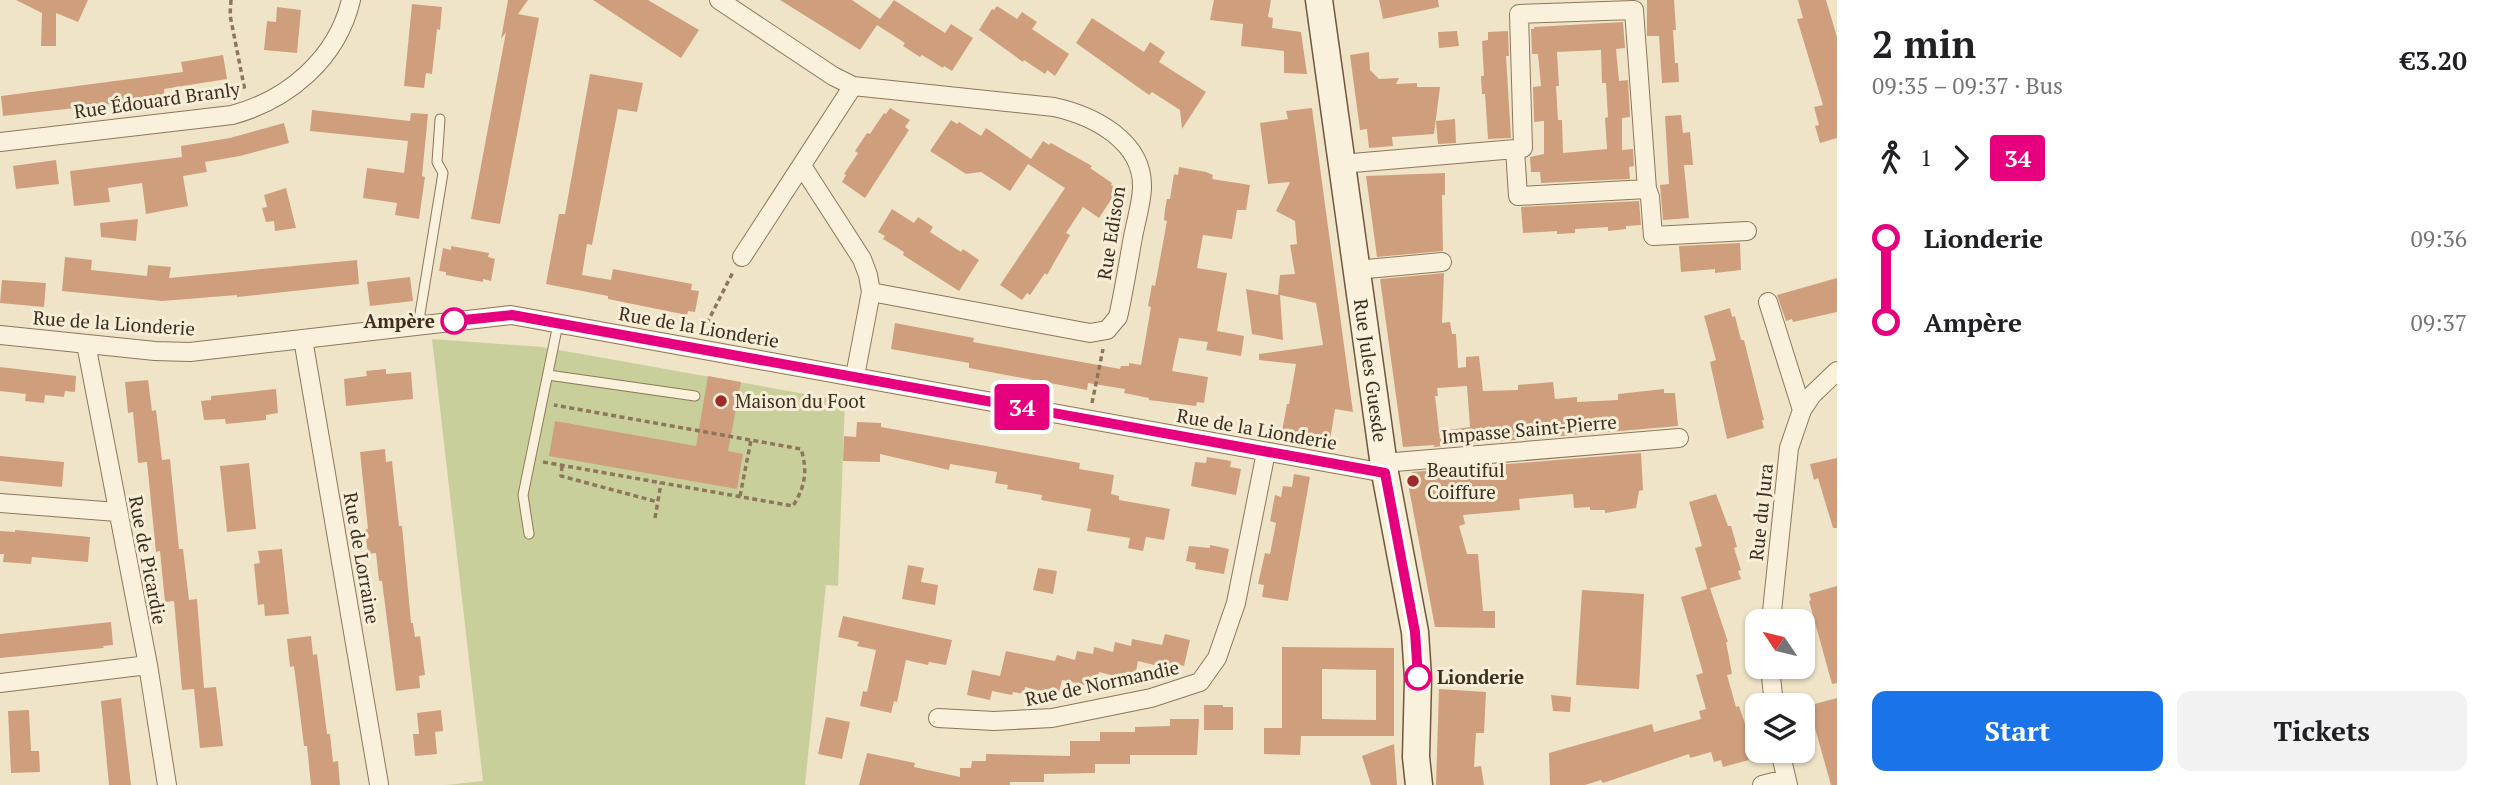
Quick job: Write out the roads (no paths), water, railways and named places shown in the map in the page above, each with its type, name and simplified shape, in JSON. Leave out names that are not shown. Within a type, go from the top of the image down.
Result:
[{"type":"main road","name":"Rue Jules Guesde","points":[[1319,0],[1384,468],[1415,632],[1418,678],[1416,757],[1419,785]]},
{"type":"street","name":"Rue Édouard Branly","points":[[0,142],[248,110],[287,92],[304,77],[334,42],[351,0]]},
{"type":"street","name":"Rue Edison","points":[[719,0],[833,76],[853,86],[1054,107],[1088,117],[1116,135],[1136,160],[1142,188],[1118,317],[1107,330],[1090,333],[871,292]]},
{"type":"street","points":[[1341,164],[1523,148],[1519,14],[1634,10],[1653,236],[1747,230]]},
{"type":"street","points":[[742,256],[853,86]]},
{"type":"street","points":[[1515,149],[1518,196],[1647,189]]},
{"type":"street","points":[[802,166],[862,259],[868,275],[871,292],[855,376]]},
{"type":"street","points":[[1356,270],[1442,262]]},
{"type":"street","points":[[1768,302],[1802,410]]},
{"type":"street","name":"Rue de la Lionderie","points":[[0,335],[155,351],[190,352],[502,316],[855,376],[1266,452],[1384,468]]},
{"type":"street","name":"Rue de Lorraine","points":[[303,338],[379,784]]},
{"type":"street","name":"Rue de Picardie","points":[[86,344],[148,665],[167,785]]},
{"type":"street","name":"Rue du Jura","points":[[1772,609],[1787,457],[1794,429],[1812,395],[1837,371]]},
{"type":"street","name":"Impasse Saint-Pierre","points":[[1384,468],[1679,438]]},
{"type":"street","name":"Rue de Normandie","points":[[938,718],[993,721],[1052,718],[1150,698],[1200,682],[1217,659],[1236,603],[1266,452]]},
{"type":"street","points":[[0,503],[117,512]]},
{"type":"street","points":[[0,683],[148,665]]},
{"type":"street","points":[[1762,785],[1786,782],[1782,763]]},
{"type":"lane","points":[[418,326],[443,173],[438,162],[440,119]]},
{"type":"lane","points":[[529,534],[523,495],[558,324]]},
{"type":"lane","points":[[548,375],[695,396]]},
{"type":"place","name":"Ampère","points":[[454,321]]},
{"type":"place","name":"Maison du Foot","points":[[721,401]]},
{"type":"place","name":"Beautiful Coiffure","points":[[1413,481]]},
{"type":"place","name":"Lionderie","points":[[1418,677]]}]
